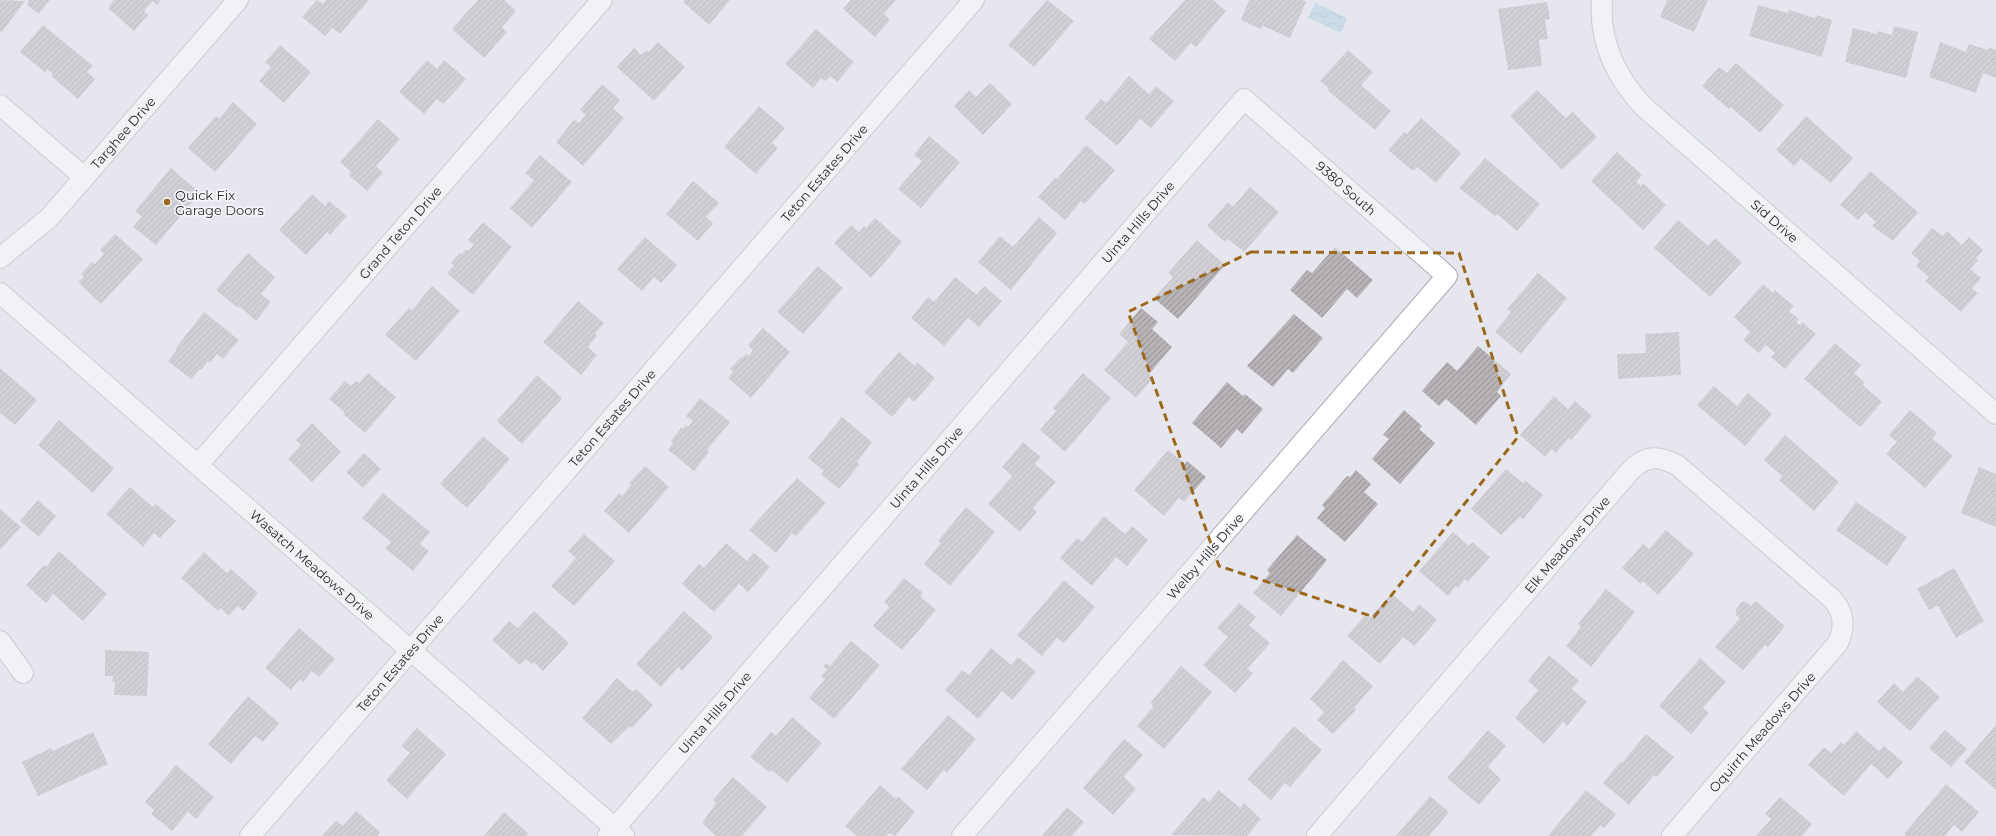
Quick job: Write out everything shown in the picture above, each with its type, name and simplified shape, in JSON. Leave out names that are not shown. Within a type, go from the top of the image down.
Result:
[{"type":"street","name":"Targhee Drive","points":[[0,258],[49,218],[238,0]]},
{"type":"street","name":"Grand Teton Drive","points":[[198,465],[602,0]]},
{"type":"street","name":"Teton Estates Drive","points":[[250,836],[974,0]]},
{"type":"street","name":"Sid Drive","points":[[1602,0],[1602,28],[1612,63],[1627,88],[1643,106],[1996,414]]},
{"type":"street","name":"9380 South","points":[[1244,99],[1448,276]]},
{"type":"street","name":"Uinta Hills Drive","points":[[616,833],[1244,99]]},
{"type":"street","points":[[0,105],[84,177]]},
{"type":"street","name":"Welby Hills Drive","points":[[962,836],[1448,276]]},
{"type":"street","name":"Wasatch Meadows Drive","points":[[0,293],[411,650],[616,833]]},
{"type":"street","name":"Elk Meadows Drive","points":[[1318,836],[1630,471],[1652,457],[1660,458],[1677,465],[1830,597],[1840,610],[1843,625]]},
{"type":"street","name":"Oquirrh Meadows Drive","points":[[1672,836],[1834,648],[1841,638],[1843,625]]},
{"type":"street","points":[[0,641],[23,673]]},
{"type":"highlighted area","points":[[1251,252],[1459,253],[1518,437],[1374,617],[1219,566],[1128,312]]},
{"type":"water","points":[[1315,3],[1347,18],[1341,33],[1308,18]]},
{"type":"building","points":[[0,0],[25,1],[2,32],[0,31]]},
{"type":"building","points":[[27,0],[50,0],[39,14],[27,5],[29,1]]},
{"type":"building","points":[[114,0],[161,0],[157,5],[153,1],[144,11],[148,15],[134,31],[108,8]]},
{"type":"building","points":[[317,0],[323,4],[326,0],[369,0],[340,34],[332,28],[325,36],[302,17]]},
{"type":"building","points":[[478,0],[504,0],[516,11],[502,27],[507,32],[484,58],[452,29]]},
{"type":"building","points":[[685,0],[730,0],[709,25],[683,2]]},
{"type":"building","points":[[851,0],[896,0],[884,14],[890,20],[875,37],[843,9]]},
{"type":"building","points":[[1047,0],[1074,21],[1034,67],[1008,45]]},
{"type":"building","points":[[1185,0],[1213,0],[1226,11],[1196,47],[1191,43],[1175,61],[1149,39]]},
{"type":"building","points":[[1249,0],[1302,0],[1306,2],[1290,38],[1263,26],[1261,29],[1241,20]]},
{"type":"building","points":[[1667,0],[1708,0],[1694,32],[1660,17]]},
{"type":"building","points":[[1547,2],[1550,19],[1545,20],[1548,39],[1539,40],[1542,66],[1508,70],[1498,9]]},
{"type":"building","points":[[1758,5],[1788,13],[1789,10],[1815,18],[1816,15],[1832,20],[1822,57],[1749,36]]},
{"type":"building","points":[[43,25],[93,66],[87,72],[95,79],[78,99],[51,76],[53,74],[47,69],[45,72],[20,52]]},
{"type":"building","points":[[1894,26],[1918,32],[1906,78],[1845,62],[1853,28],[1877,34],[1877,31],[1892,35]]},
{"type":"building","points":[[816,29],[854,62],[837,82],[830,76],[825,81],[821,78],[813,88],[785,64]]},
{"type":"building","points":[[658,42],[685,67],[654,101],[617,67],[634,48],[641,55],[647,50],[649,52]]},
{"type":"building","points":[[1940,42],[1966,52],[1969,44],[1988,50],[1989,47],[1996,50],[1996,78],[1983,73],[1976,93],[1929,77]]},
{"type":"building","points":[[280,45],[311,72],[284,103],[259,81],[271,67],[265,62]]},
{"type":"building","points":[[1348,50],[1373,72],[1361,85],[1391,111],[1375,130],[1327,90],[1329,88],[1320,81]]},
{"type":"building","points":[[427,60],[437,69],[444,60],[466,79],[443,104],[437,99],[424,114],[399,92]]},
{"type":"building","points":[[1736,63],[1784,105],[1760,133],[1731,107],[1729,109],[1702,86],[1719,67],[1727,73]]},
{"type":"building","points":[[1129,76],[1149,94],[1156,86],[1174,101],[1151,128],[1140,119],[1117,146],[1084,118],[1101,99],[1106,103]]},
{"type":"building","points":[[990,83],[1012,104],[983,135],[954,106],[969,90],[976,97]]},
{"type":"building","points":[[602,84],[620,100],[613,108],[624,118],[583,166],[556,142],[574,120],[579,123],[586,115],[580,110]]},
{"type":"building","points":[[1537,90],[1566,118],[1573,112],[1597,137],[1562,170],[1510,116]]},
{"type":"building","points":[[233,102],[257,124],[215,172],[188,148],[216,116],[219,119]]},
{"type":"building","points":[[759,106],[785,128],[772,143],[778,148],[756,174],[724,147]]},
{"type":"building","points":[[1806,116],[1853,158],[1831,183],[1801,159],[1794,166],[1776,150]]},
{"type":"building","points":[[1421,118],[1461,153],[1436,183],[1417,167],[1413,171],[1388,150],[1404,132],[1407,134]]},
{"type":"building","points":[[378,119],[400,139],[376,166],[383,173],[367,191],[349,175],[351,172],[340,162]]},
{"type":"building","points":[[929,136],[960,162],[921,208],[898,189],[922,161],[914,155]]},
{"type":"building","points":[[1086,145],[1115,170],[1085,204],[1081,201],[1065,220],[1038,197],[1055,178],[1057,179]]},
{"type":"building","points":[[1617,152],[1642,175],[1636,182],[1641,186],[1643,183],[1666,205],[1643,230],[1591,181]]},
{"type":"building","points":[[540,155],[572,182],[532,228],[510,208],[534,180],[525,173]]},
{"type":"building","points":[[1485,158],[1540,204],[1517,231],[1497,214],[1495,216],[1459,188]]},
{"type":"building","name":"Quick Fix Garage Doors","points":[[171,168],[200,193],[156,245],[133,227],[142,217],[135,211]]},
{"type":"building","points":[[1870,171],[1918,212],[1893,241],[1872,226],[1876,222],[1865,212],[1858,220],[1840,205]]},
{"type":"building","points":[[693,181],[719,203],[706,217],[713,223],[698,241],[666,214]]},
{"type":"building","points":[[1250,187],[1279,212],[1244,252],[1228,239],[1225,242],[1207,226],[1228,202],[1233,207]]},
{"type":"building","points":[[312,194],[325,206],[329,201],[347,216],[330,235],[327,232],[306,255],[279,230]]},
{"type":"building","points":[[1039,217],[1057,233],[1011,290],[978,262],[1000,236],[1013,247]]},
{"type":"building","points":[[875,218],[902,242],[871,278],[834,243],[851,225],[859,232],[864,226],[866,228]]},
{"type":"building","points":[[1678,220],[1708,246],[1715,238],[1742,262],[1710,297],[1654,248]]},
{"type":"building","points":[[483,222],[512,247],[473,295],[447,273],[454,266],[451,263],[460,253],[462,254],[466,249],[468,251],[474,245],[468,240]]},
{"type":"building","points":[[1932,228],[1943,236],[1947,231],[1962,245],[1969,237],[1983,250],[1976,258],[1978,260],[1970,269],[1981,278],[1972,289],[1978,293],[1961,312],[1925,281],[1929,277],[1916,266],[1920,261],[1911,253]]},
{"type":"building","points":[[115,234],[143,259],[101,304],[78,282],[84,277],[81,274],[92,262],[95,264],[104,254],[100,250]]},
{"type":"building","points":[[645,237],[677,265],[661,283],[654,277],[642,291],[617,269]]},
{"type":"building","points":[[1197,240],[1225,265],[1178,319],[1154,298],[1173,277],[1168,273]]},
{"type":"building","points":[[1335,247],[1373,280],[1357,298],[1347,289],[1322,318],[1290,290],[1307,270],[1312,273]]},
{"type":"building","points":[[248,253],[275,277],[261,294],[271,302],[256,321],[239,306],[238,308],[216,290]]},
{"type":"building","points":[[818,266],[843,288],[803,334],[777,312]]},
{"type":"building","points":[[1538,273],[1567,298],[1521,354],[1495,332],[1511,312],[1507,309]]},
{"type":"building","points":[[955,277],[977,295],[984,286],[1002,301],[979,327],[968,318],[944,346],[911,318],[928,297],[934,302]]},
{"type":"building","points":[[1763,284],[1773,293],[1775,290],[1794,306],[1789,311],[1799,319],[1796,322],[1800,325],[1802,322],[1816,334],[1785,369],[1771,357],[1775,353],[1766,345],[1759,353],[1743,340],[1750,332],[1734,317]]},
{"type":"building","points":[[432,286],[460,311],[416,361],[385,335],[409,308],[412,310]]},
{"type":"building","points":[[578,301],[604,323],[595,334],[597,336],[588,347],[597,355],[581,375],[543,342]]},
{"type":"building","points":[[1141,308],[1158,322],[1152,329],[1172,347],[1149,374],[1153,378],[1136,398],[1104,370],[1128,342],[1119,334]]},
{"type":"building","points":[[204,312],[239,340],[223,359],[217,354],[210,363],[208,361],[191,379],[168,361],[177,350],[175,349]]},
{"type":"building","points":[[1294,314],[1323,338],[1293,373],[1288,369],[1273,387],[1247,366]]},
{"type":"building","points":[[763,328],[790,352],[751,398],[728,378],[733,372],[730,369],[741,357],[742,358],[746,354],[749,356],[753,350],[748,345]]},
{"type":"building","points":[[1679,332],[1681,375],[1618,379],[1617,354],[1646,353],[1645,334]]},
{"type":"building","points":[[1835,343],[1861,365],[1854,373],[1865,383],[1863,385],[1882,402],[1860,427],[1804,379]]},
{"type":"building","points":[[1478,346],[1511,374],[1497,392],[1501,396],[1476,425],[1446,399],[1439,406],[1422,391],[1447,362],[1457,371]]},
{"type":"building","points":[[899,352],[915,366],[917,362],[935,378],[914,402],[909,397],[892,417],[864,392]]},
{"type":"building","points":[[0,368],[37,400],[15,425],[0,413]]},
{"type":"building","points":[[368,373],[396,397],[365,433],[343,414],[345,413],[329,399],[345,381],[351,386],[356,381],[359,383]]},
{"type":"building","points":[[1083,373],[1111,398],[1065,452],[1040,430],[1056,411],[1053,408]]},
{"type":"building","points":[[537,375],[562,398],[522,444],[497,421]]},
{"type":"building","points":[[1227,382],[1243,396],[1245,394],[1263,409],[1242,434],[1237,429],[1221,448],[1192,423]]},
{"type":"building","points":[[1714,386],[1737,406],[1748,393],[1772,414],[1745,446],[1697,405]]},
{"type":"building","points":[[1554,396],[1568,409],[1575,401],[1592,416],[1571,440],[1569,438],[1556,453],[1552,449],[1545,457],[1520,435]]},
{"type":"building","points":[[700,398],[730,422],[707,450],[709,452],[694,471],[668,450],[673,443],[671,441],[682,427],[683,429],[686,425],[688,427],[693,421],[686,416]]},
{"type":"building","points":[[1404,410],[1422,426],[1419,429],[1435,443],[1400,484],[1372,459],[1389,439],[1383,435]]},
{"type":"building","points":[[1910,410],[1937,433],[1932,438],[1953,456],[1925,488],[1886,454],[1897,442],[1889,435]]},
{"type":"building","points":[[842,417],[872,442],[857,462],[860,464],[839,489],[821,474],[824,471],[808,458]]},
{"type":"building","points":[[59,420],[114,468],[93,493],[38,445]]},
{"type":"building","points":[[312,423],[341,452],[312,482],[288,459],[301,445],[296,440]]},
{"type":"building","points":[[1785,435],[1839,482],[1814,511],[1779,480],[1782,476],[1764,460]]},
{"type":"building","points":[[483,436],[510,459],[467,508],[440,484]]},
{"type":"building","points":[[1023,442],[1041,457],[1035,464],[1056,482],[1033,508],[1037,512],[1020,532],[988,504],[1012,476],[1002,467]]},
{"type":"building","points":[[1168,450],[1185,464],[1187,461],[1206,477],[1184,502],[1179,498],[1164,516],[1134,490]]},
{"type":"building","points":[[364,453],[381,469],[363,488],[346,472]]},
{"type":"building","points":[[645,466],[669,487],[629,533],[604,511],[619,493],[622,496],[631,485],[629,483]]},
{"type":"building","points":[[1979,467],[1996,474],[1996,527],[1961,513]]},
{"type":"building","points":[[1506,469],[1523,483],[1525,480],[1543,495],[1523,519],[1520,517],[1501,535],[1471,509]]},
{"type":"building","points":[[1356,470],[1371,484],[1364,492],[1378,504],[1345,542],[1317,518],[1325,508],[1322,505],[1347,476],[1350,477]]},
{"type":"building","points":[[797,478],[826,503],[796,536],[792,533],[776,553],[749,530]]},
{"type":"building","points":[[130,487],[153,507],[156,504],[176,521],[160,538],[154,533],[143,547],[106,514]]},
{"type":"building","points":[[383,493],[430,532],[420,544],[429,551],[413,571],[385,548],[391,542],[362,518]]},
{"type":"building","points":[[38,500],[56,516],[39,537],[20,521]]},
{"type":"building","points":[[1856,502],[1907,537],[1887,566],[1836,530]]},
{"type":"building","points":[[966,507],[995,532],[950,586],[924,564],[941,543],[938,541]]},
{"type":"building","points":[[0,509],[21,527],[0,550]]},
{"type":"building","points":[[1104,516],[1125,534],[1132,526],[1148,540],[1127,566],[1116,557],[1092,586],[1060,558],[1077,538],[1082,542]]},
{"type":"building","points":[[1666,530],[1694,554],[1658,595],[1643,581],[1641,584],[1622,568],[1643,544],[1649,549]]},
{"type":"building","points":[[1453,532],[1469,546],[1472,542],[1490,557],[1468,582],[1465,579],[1458,588],[1456,586],[1448,596],[1419,571]]},
{"type":"building","points":[[584,534],[615,561],[574,606],[551,586],[576,558],[568,551]]},
{"type":"building","points":[[1297,535],[1327,560],[1281,616],[1253,593],[1270,573],[1267,570]]},
{"type":"building","points":[[726,543],[747,561],[754,553],[770,567],[748,592],[739,584],[714,612],[682,584],[699,564],[704,568]]},
{"type":"building","points":[[59,551],[107,594],[83,621],[53,594],[46,603],[26,585],[44,565],[46,567]]},
{"type":"building","points":[[204,552],[227,573],[231,569],[258,593],[243,611],[238,606],[229,616],[220,608],[218,611],[181,578]]},
{"type":"building","points":[[1954,568],[1984,621],[1956,638],[1938,606],[1929,610],[1917,589]]},
{"type":"building","points":[[904,578],[923,593],[920,596],[936,610],[902,650],[873,626],[889,607],[884,602]]},
{"type":"building","points":[[1064,580],[1095,607],[1064,643],[1057,638],[1042,656],[1017,635]]},
{"type":"building","points":[[1606,589],[1635,612],[1591,667],[1566,646],[1581,627],[1578,624]]},
{"type":"building","points":[[1392,594],[1413,612],[1419,604],[1437,620],[1414,646],[1403,637],[1380,664],[1347,636],[1365,615],[1369,619]]},
{"type":"building","points":[[1756,601],[1785,626],[1768,647],[1765,645],[1743,670],[1715,647],[1740,618],[1736,615],[1736,610],[1741,602],[1746,602],[1751,606]]},
{"type":"building","points":[[1239,603],[1256,617],[1249,625],[1270,643],[1247,669],[1253,673],[1235,693],[1203,665],[1228,637],[1217,628]]},
{"type":"building","points":[[534,611],[569,643],[543,671],[534,662],[532,664],[526,659],[520,665],[492,640],[509,621],[518,628]]},
{"type":"building","points":[[684,611],[713,637],[682,671],[678,667],[661,687],[636,664]]},
{"type":"building","points":[[299,628],[335,659],[319,677],[312,671],[303,682],[300,679],[291,690],[265,668]]},
{"type":"building","points":[[851,641],[880,665],[834,719],[809,698],[825,679],[821,676],[827,670],[823,666],[826,663],[830,666]]},
{"type":"building","points":[[991,648],[1011,665],[1018,657],[1036,672],[1012,700],[1002,691],[978,719],[945,690],[962,670],[969,675]]},
{"type":"building","points":[[105,650],[149,652],[147,696],[114,695],[115,682],[112,682],[113,676],[105,676]]},
{"type":"building","points":[[1549,655],[1579,681],[1572,689],[1587,702],[1567,726],[1563,722],[1544,744],[1515,718],[1538,690],[1528,681]]},
{"type":"building","points":[[1700,658],[1726,682],[1703,708],[1709,713],[1691,734],[1659,706]]},
{"type":"building","points":[[1343,660],[1373,686],[1354,708],[1356,710],[1333,734],[1317,720],[1324,712],[1310,699]]},
{"type":"building","points":[[1181,666],[1212,692],[1164,749],[1137,726],[1153,707],[1151,702]]},
{"type":"building","points":[[1917,676],[1940,697],[1910,731],[1877,702],[1894,683],[1903,692]]},
{"type":"building","points":[[617,678],[633,692],[636,689],[653,705],[632,728],[630,726],[611,744],[582,718]]},
{"type":"building","points":[[248,696],[279,723],[263,742],[255,736],[231,764],[208,744]]},
{"type":"building","points":[[948,715],[976,739],[947,773],[944,770],[927,790],[901,769]]},
{"type":"building","points":[[792,717],[822,743],[787,783],[772,770],[769,772],[750,757],[771,732],[776,736]]},
{"type":"building","points":[[1996,725],[1996,790],[1964,762]]},
{"type":"building","points":[[1294,726],[1322,750],[1290,787],[1285,783],[1271,800],[1247,779]]},
{"type":"building","points":[[417,728],[446,754],[407,799],[386,780],[410,753],[401,746]]},
{"type":"building","points":[[1488,730],[1506,746],[1488,767],[1501,779],[1479,805],[1447,778]]},
{"type":"building","points":[[1945,730],[1967,749],[1951,767],[1929,748]]},
{"type":"building","points":[[1856,731],[1879,751],[1884,746],[1903,762],[1888,779],[1871,764],[1844,796],[1808,765],[1824,747],[1831,753],[1841,742],[1844,745]]},
{"type":"building","points":[[93,732],[108,764],[38,796],[22,762],[51,748],[53,751]]},
{"type":"building","points":[[1646,734],[1674,757],[1657,777],[1654,775],[1629,805],[1603,783]]},
{"type":"building","points":[[1124,739],[1143,755],[1124,777],[1136,789],[1113,815],[1083,788]]},
{"type":"building","points":[[176,765],[214,797],[196,819],[188,812],[172,831],[151,814],[154,810],[145,802]]},
{"type":"building","points":[[733,777],[767,807],[742,836],[716,836],[702,823],[716,803],[713,800]]},
{"type":"building","points":[[1946,784],[1979,812],[1962,832],[1954,825],[1945,836],[1906,836],[1904,834]]},
{"type":"building","points":[[880,785],[896,799],[898,796],[915,812],[895,836],[889,833],[886,836],[857,836],[845,826]]},
{"type":"building","points":[[1219,790],[1240,808],[1244,803],[1261,819],[1247,836],[1171,835],[1203,797],[1209,802]]},
{"type":"building","points":[[1586,790],[1616,814],[1604,828],[1601,825],[1591,836],[1548,836]]},
{"type":"building","points":[[1430,796],[1449,812],[1429,836],[1396,836]]},
{"type":"building","points":[[1780,797],[1812,824],[1802,836],[1756,836],[1771,819],[1765,814]]},
{"type":"building","points":[[1067,807],[1084,822],[1072,836],[1042,836]]},
{"type":"building","points":[[356,811],[380,832],[377,836],[322,836],[336,821],[343,826]]},
{"type":"building","points":[[504,812],[528,833],[526,836],[484,836]]},
{"type":"place","name":"Quick Fix Garage Doors","points":[[167,202]]}]
